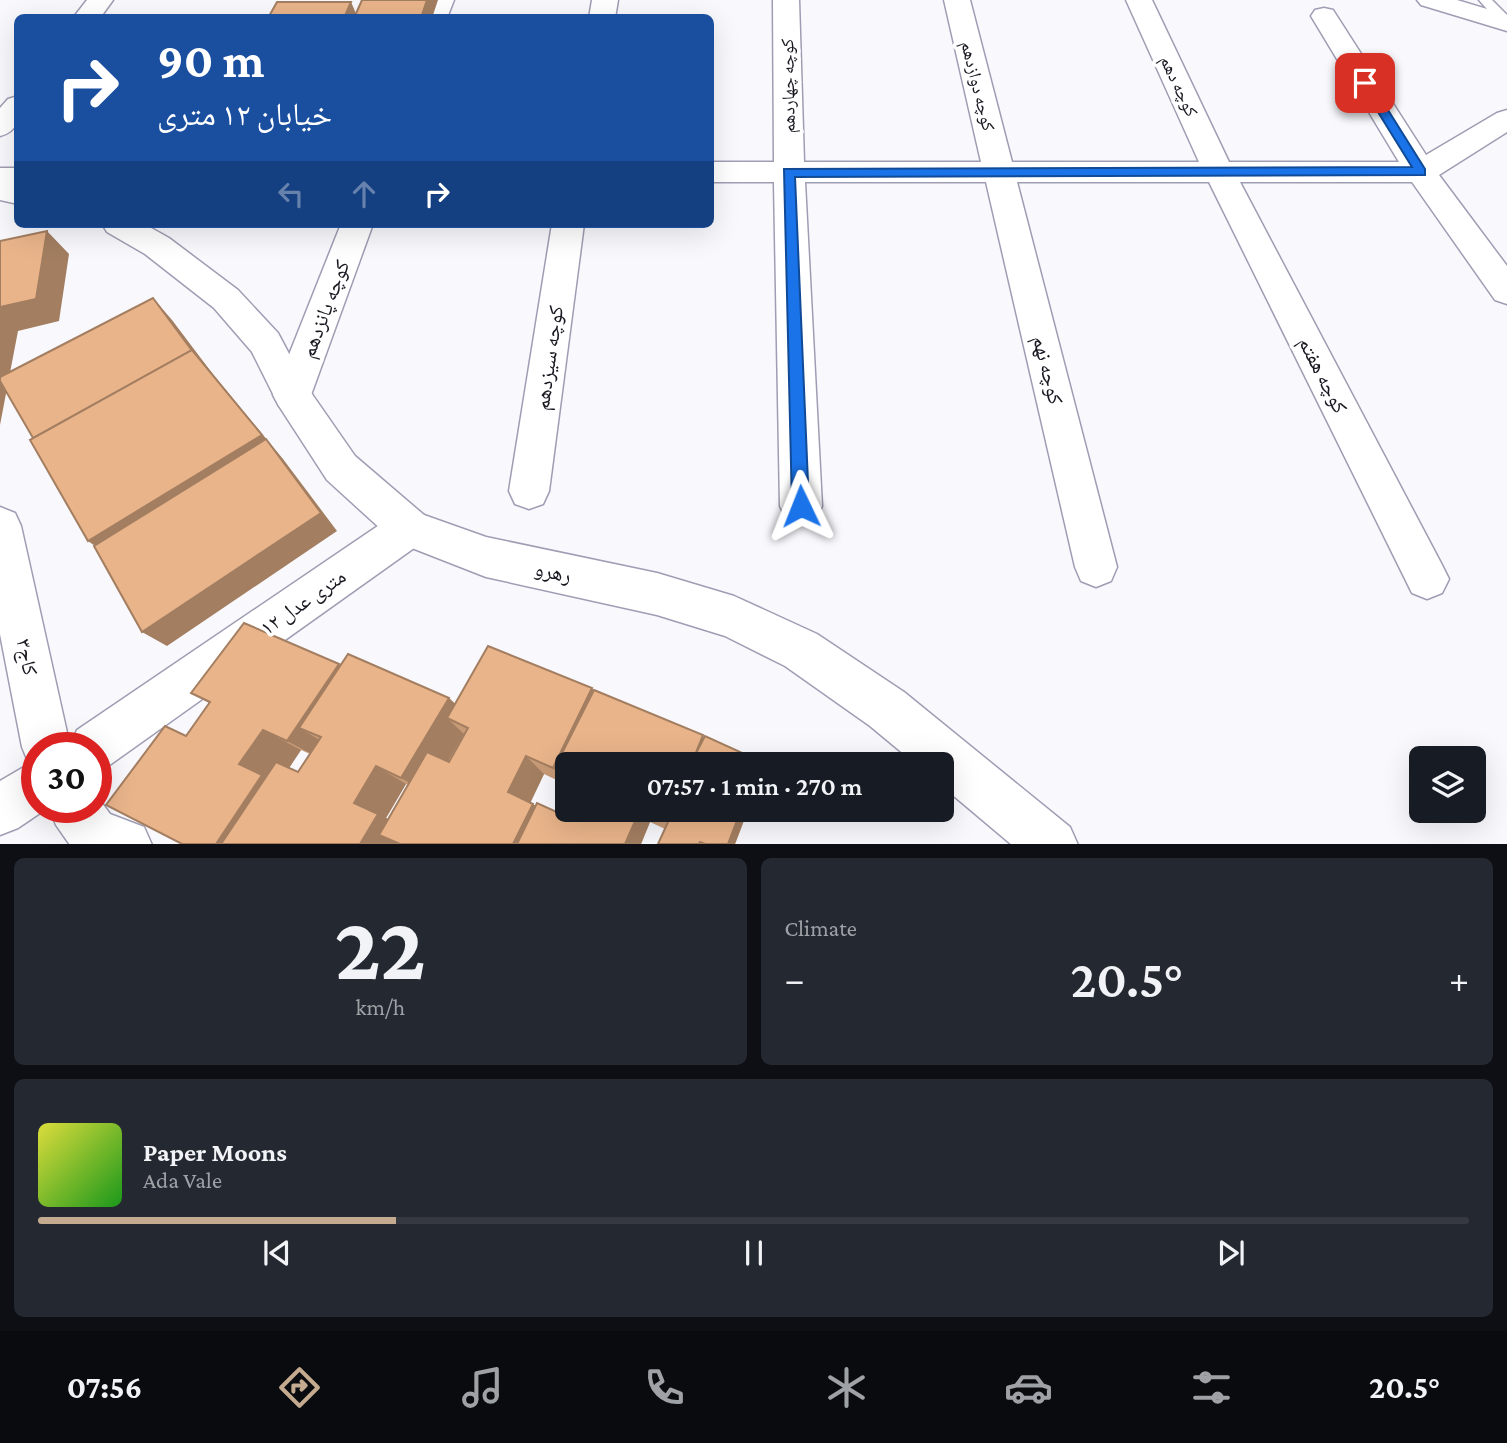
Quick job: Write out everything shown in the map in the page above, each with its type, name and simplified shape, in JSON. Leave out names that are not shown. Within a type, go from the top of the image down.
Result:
[{"type":"street","points":[[89,14],[100,0]]},
{"type":"street","name":"کوچه چهاردهم","points":[[786,0],[801,506]]},
{"type":"street","name":"کوچه دوازدهم","points":[[957,0],[999,172]]},
{"type":"street","name":"کوچه دهم","points":[[1139,0],[1219,172]]},
{"type":"street","points":[[1430,0],[1507,23]]},
{"type":"street","points":[[1324,16],[1421,172],[1507,291]]},
{"type":"street","points":[[0,127],[14,110]]},
{"type":"street","points":[[714,172],[1421,172],[1507,119]]},
{"type":"street","name":"کوچه نهم","points":[[999,172],[1097,567]]},
{"type":"street","name":"کوچه هفتم","points":[[1219,172],[1427,579]]},
{"type":"street","name":"رهرو","points":[[125,228],[157,246],[226,299],[265,343],[292,395],[341,468],[409,528],[486,557],[657,594],[734,617],[801,650],[887,709],[1051,844]]},
{"type":"street","name":"کوچه پانزدهم","points":[[292,395],[355,228]]},
{"type":"street","name":"کوچه سیزدهم","points":[[529,491],[567,228]]},
{"type":"street","name":"کاج۳","points":[[0,526],[43,732]]},
{"type":"street","name":"۱۲ متری عدل","points":[[112,734],[409,528]]},
{"type":"street","points":[[0,810],[21,796]]},
{"type":"street","points":[[85,823],[93,834],[123,844]]},
{"type":"lane","points":[[1485,0],[1507,23]]},
{"type":"building","points":[[362,0],[427,0],[422,14],[356,14]]},
{"type":"building","points":[[277,2],[351,2],[346,14],[270,14]]},
{"type":"building","points":[[47,231],[36,299],[0,307],[0,241]]},
{"type":"building","points":[[153,298],[192,350],[33,438],[0,377]]},
{"type":"building","points":[[192,350],[262,435],[88,541],[30,440]]},
{"type":"building","points":[[266,439],[321,513],[142,632],[94,546]]},
{"type":"building","points":[[244,623],[339,664],[287,741],[263,730],[239,764],[262,775],[216,844],[182,844],[112,808],[112,797],[165,726],[186,736],[210,702],[191,693]]},
{"type":"building","points":[[488,646],[592,688],[561,752],[555,752],[553,768],[526,756],[508,792],[533,804],[513,844],[400,844],[379,835],[427,752],[449,762],[468,728],[447,718]]},
{"type":"building","points":[[348,654],[449,698],[401,778],[376,766],[354,803],[378,814],[360,844],[221,844],[276,762],[298,772],[321,737],[299,728]]},
{"type":"building","points":[[594,690],[703,735],[696,752],[563,752]]},
{"type":"building","points":[[705,736],[740,752],[697,752]]},
{"type":"building","points":[[537,803],[555,811],[555,822],[635,822],[625,844],[517,844]]},
{"type":"building","points":[[668,822],[736,822],[728,844],[658,844]]},
{"type":"route","points":[[801,506],[789,172],[1421,172],[1365,83]]}]
